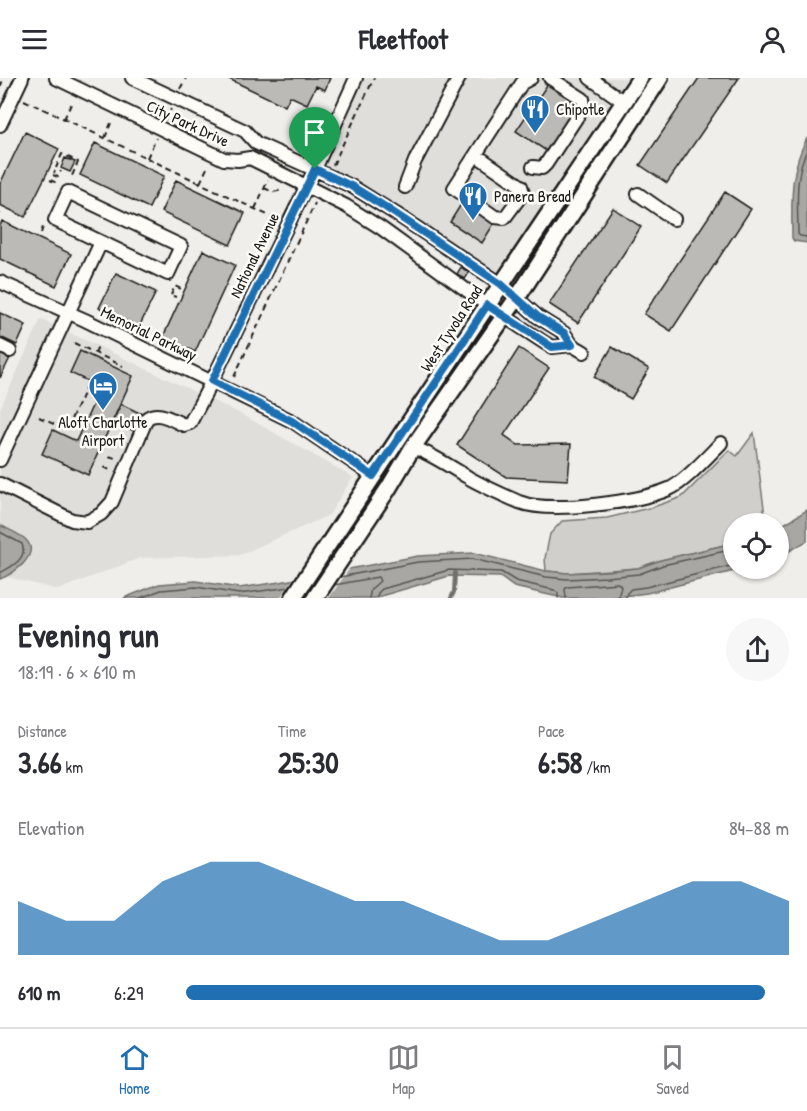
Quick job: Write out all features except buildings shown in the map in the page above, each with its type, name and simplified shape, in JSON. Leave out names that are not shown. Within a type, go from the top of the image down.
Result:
[{"type":"main road","name":"West Tyvola Road","points":[[293,598],[348,512],[640,78]]},
{"type":"main road","points":[[315,598],[388,489],[413,447],[517,298],[660,78]]},
{"type":"street","points":[[0,125],[22,78]]},
{"type":"street","name":"City Park Drive","points":[[56,78],[224,159],[250,158],[346,206],[381,228],[487,305],[552,347],[572,345],[564,333],[538,317],[501,284],[351,186],[256,143],[245,131],[132,78]]},
{"type":"street","name":"National Avenue","points":[[0,484],[72,520],[87,522],[101,514],[112,502],[147,418],[153,414],[160,414],[183,425],[190,423],[315,169],[356,78]]},
{"type":"street","points":[[405,187],[415,161],[459,78]]},
{"type":"street","points":[[533,167],[538,169],[546,164],[584,103],[583,99],[550,78]]},
{"type":"street","points":[[590,78],[624,102]]},
{"type":"street","points":[[476,155],[521,186],[523,193],[506,216],[495,217],[454,188],[476,155],[527,80]]},
{"type":"street","points":[[68,192],[182,246],[168,274],[101,242],[55,220],[68,192]]},
{"type":"street","points":[[638,194],[674,219]]},
{"type":"street","points":[[381,228],[396,214]]},
{"type":"street","points":[[0,460],[101,242]]},
{"type":"street","name":"Memorial Parkway","points":[[0,282],[292,421],[373,476]]},
{"type":"street","points":[[572,345],[584,352]]},
{"type":"street","points":[[413,447],[522,503],[556,508],[638,498],[671,488],[721,443]]},
{"type":"path","points":[[0,87],[4,78]]},
{"type":"path","points":[[178,93],[186,78]]},
{"type":"path","points":[[331,168],[374,78]]},
{"type":"path","points":[[21,99],[274,218]]},
{"type":"path","points":[[164,123],[173,103]]},
{"type":"path","points":[[64,119],[71,104]]},
{"type":"path","points":[[105,138],[111,123]]},
{"type":"path","points":[[147,158],[159,133]]},
{"type":"path","points":[[61,171],[58,177],[54,172],[62,154],[78,162],[72,176]]},
{"type":"path","points":[[200,183],[207,168]]},
{"type":"path","points":[[255,209],[268,180]]},
{"type":"path","points":[[264,188],[273,192],[284,190]]},
{"type":"path","points":[[234,377],[315,204]]},
{"type":"path","points":[[173,296],[175,286],[181,289]]},
{"type":"path","points":[[75,342],[123,366]]},
{"type":"path","points":[[94,352],[98,346]]},
{"type":"path","points":[[39,417],[66,430],[86,387]]},
{"type":"shaded area","points":[[357,78],[648,78],[630,108],[508,286],[317,167]]},
{"type":"shaded area","points":[[41,319],[237,412],[353,477],[329,515],[240,555],[140,558],[58,590],[0,575],[0,409]]},
{"type":"shaded area","points":[[754,433],[765,513],[723,513],[723,545],[661,560],[638,568],[567,573],[546,571],[545,558],[550,534],[562,521],[607,518],[653,507],[682,497],[729,450],[737,456]]},
{"type":"water","points":[[807,138],[807,243],[794,241],[792,238],[792,211],[794,175]]},
{"type":"water","points":[[807,510],[807,541],[789,551],[789,521]]},
{"type":"water","points":[[0,525],[24,538],[30,546],[30,552],[23,564],[0,579]]},
{"type":"water","points":[[723,545],[723,574],[647,593],[607,598],[563,598],[514,587],[500,577],[449,576],[374,598],[124,598],[159,584],[196,581],[239,588],[418,556],[474,553],[546,571],[567,573],[638,568],[661,560]]},
{"type":"pier","points":[[352,565],[329,598],[280,598],[295,576]]},
{"type":"waterway","points":[[451,598],[454,592],[455,573]]},
{"type":"place","name":"Chipotle","points":[[535,134]]},
{"type":"place","name":"Panera Bread","points":[[473,222]]},
{"type":"place","name":"Aloft Charlotte Airport","points":[[103,412]]},
{"type":"route","points":[[315,169],[351,186],[405,219],[501,284],[538,317],[564,333],[572,345],[552,347],[487,305],[373,476],[292,421],[212,381],[315,169]]}]
